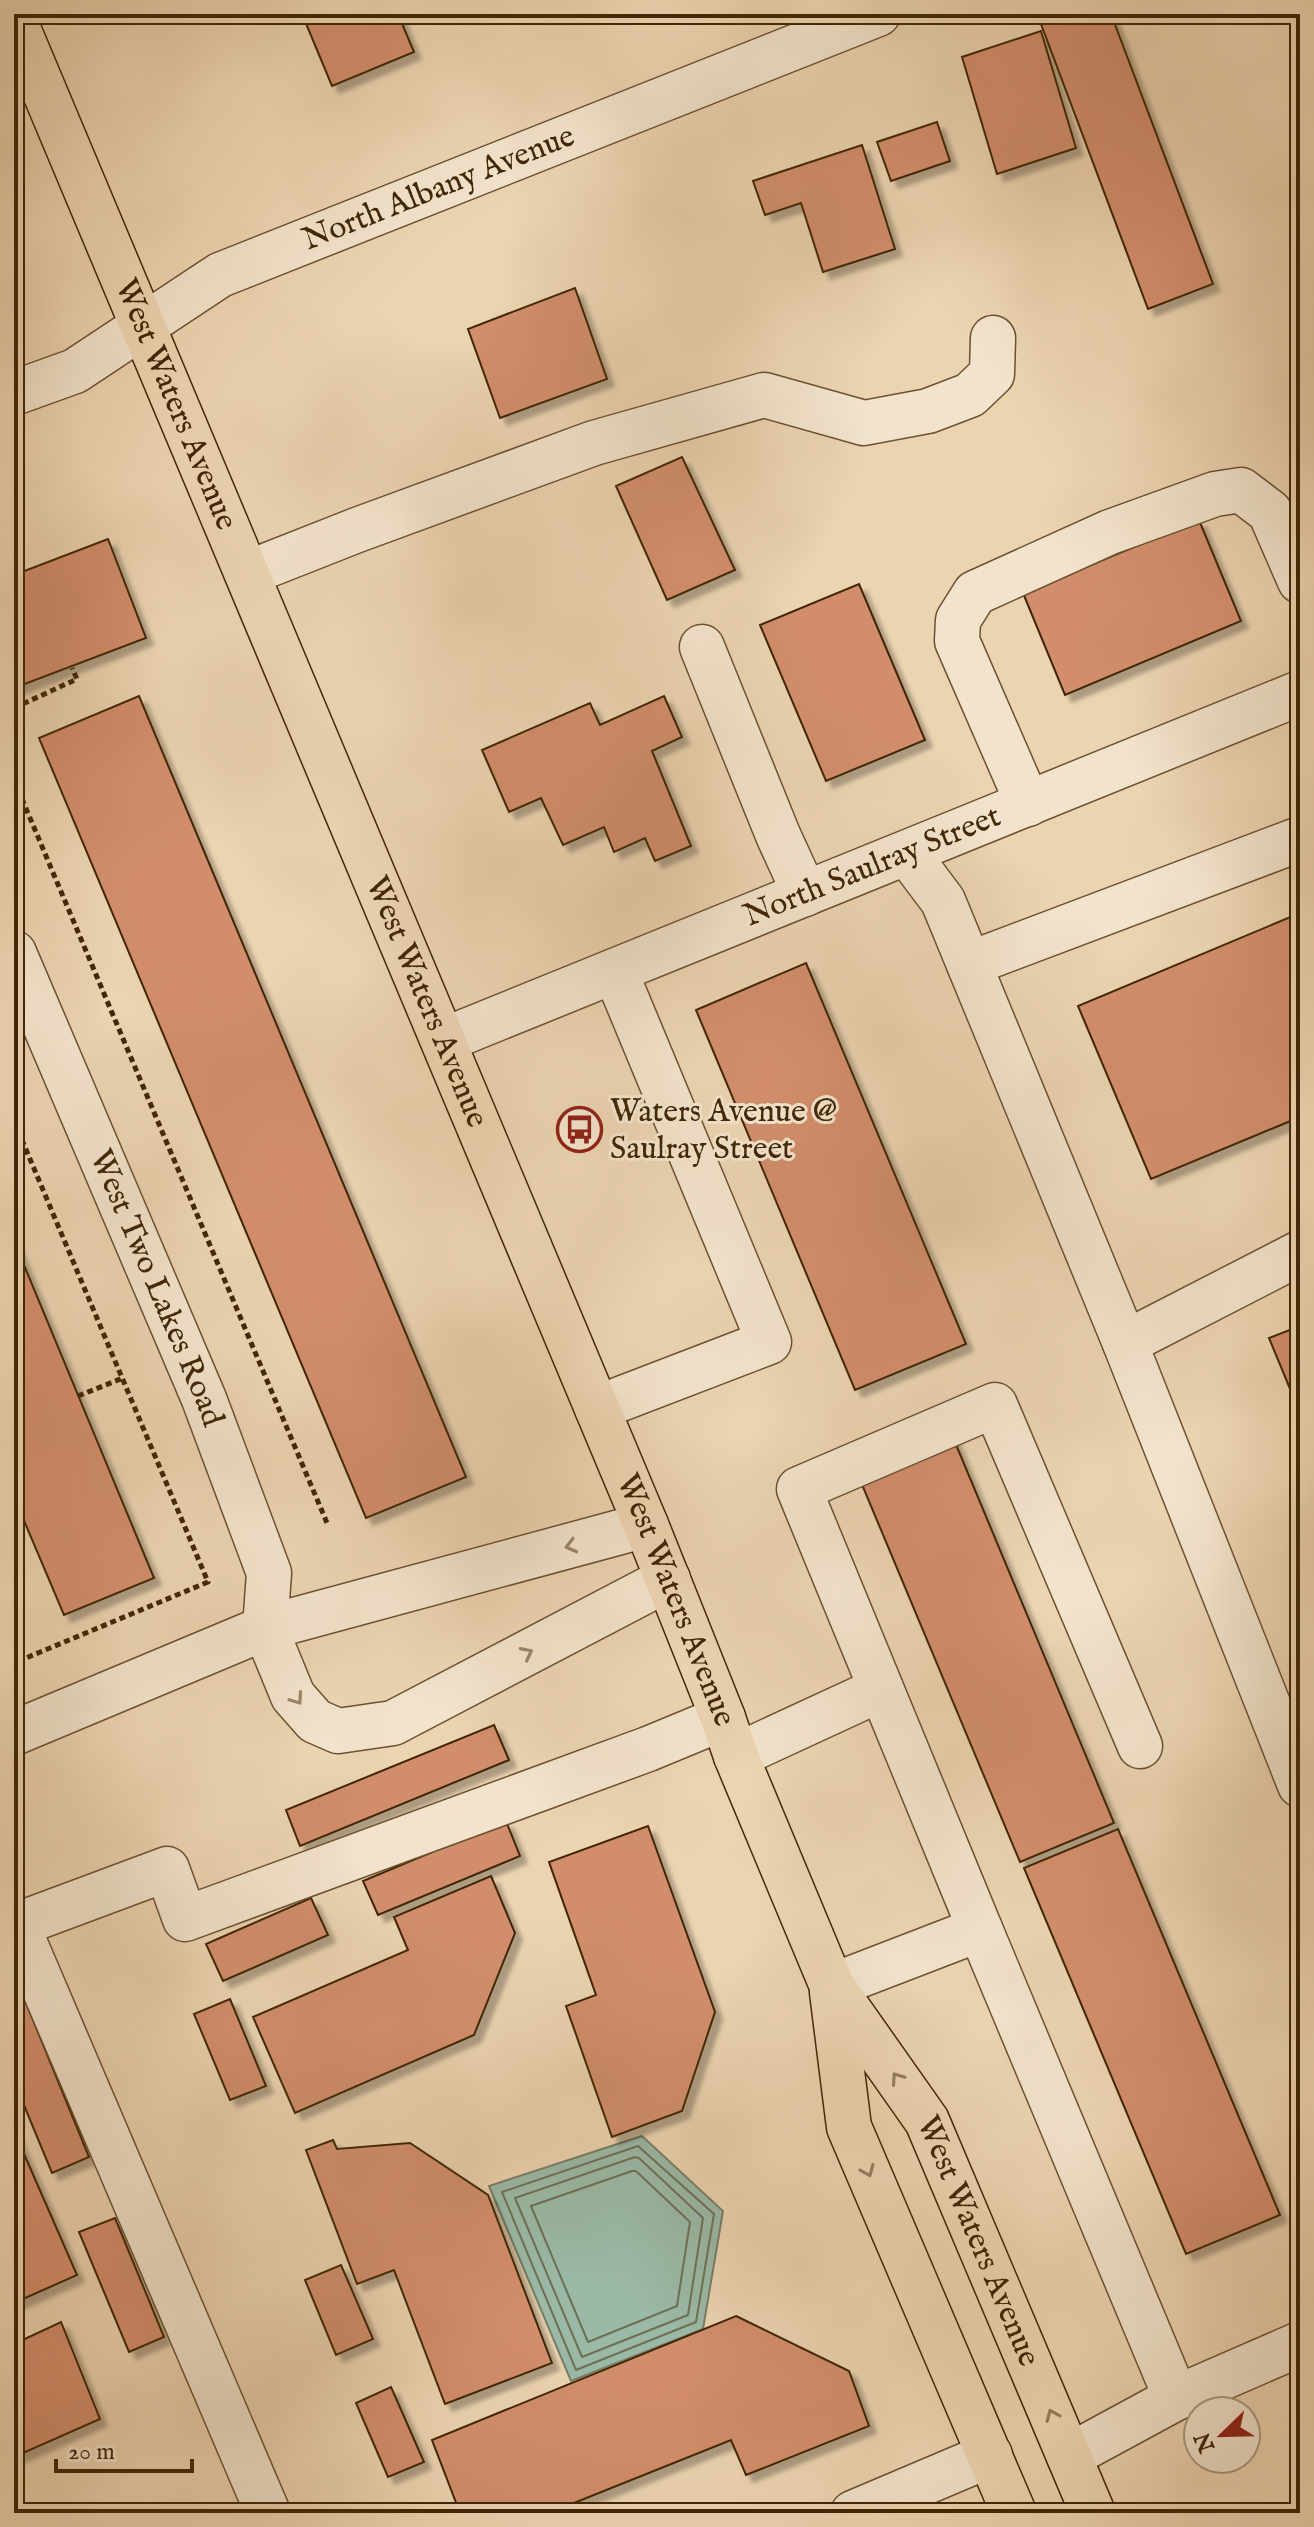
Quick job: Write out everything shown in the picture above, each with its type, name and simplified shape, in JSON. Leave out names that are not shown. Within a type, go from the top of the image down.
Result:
[{"type":"main road","name":"West Waters Avenue","points":[[14,19],[646,1525],[832,1986],[927,2121],[1093,2513]]},
{"type":"main road","name":"West Waters Avenue","points":[[832,1986],[849,2127],[1014,2513]]},
{"type":"street","name":"North Albany Avenue","points":[[14,393],[75,371],[220,275],[878,14]]},
{"type":"street","points":[[248,573],[594,443],[764,395],[864,423],[928,411],[970,395],[992,374],[993,338]]},
{"type":"street","points":[[1028,804],[957,641],[958,620],[975,593],[1110,532],[1215,494],[1241,490],[1270,512],[1300,581]]},
{"type":"street","points":[[702,647],[805,894]]},
{"type":"street","name":"North Saulray Street","points":[[444,1040],[1300,693]]},
{"type":"street","points":[[969,964],[1300,839]]},
{"type":"street","points":[[907,853],[943,901],[1125,1343],[1300,1785]]},
{"type":"street","name":"West Two Lakes Road","points":[[14,953],[204,1399],[269,1573],[265,1628]]},
{"type":"street","points":[[597,1408],[769,1342],[615,971]]},
{"type":"street","points":[[1125,1343],[1300,1253]]},
{"type":"street","points":[[1140,1746],[995,1405],[799,1489],[1176,2398]]},
{"type":"street","points":[[14,1733],[265,1628],[646,1525]]},
{"type":"street","points":[[265,1628],[293,1696],[315,1721],[338,1731],[393,1723],[668,1579]]},
{"type":"street","points":[[268,2513],[16,1925],[167,1869],[185,1919],[648,1749],[730,1737],[881,1689]]},
{"type":"street","points":[[832,1986],[980,1929]]},
{"type":"street","points":[[1069,2456],[1176,2398],[1300,2344]]},
{"type":"street","points":[[853,2513],[990,2455]]},
{"type":"path","points":[[14,708],[77,679],[72,668]]},
{"type":"path","points":[[14,780],[327,1523]]},
{"type":"path","points":[[14,1121],[208,1582],[14,1663]]},
{"type":"path","points":[[78,1396],[123,1378]]},
{"type":"water","points":[[642,2136],[723,2211],[703,2329],[571,2381],[489,2186]]},
{"type":"building","points":[[302,14],[398,14],[414,52],[332,86]]},
{"type":"building","points":[[1068,14],[1111,14],[1213,284],[1148,309],[1041,24]]},
{"type":"building","points":[[1041,31],[1076,148],[997,174],[962,57]]},
{"type":"building","points":[[937,122],[950,161],[891,181],[877,142]]},
{"type":"building","points":[[862,145],[895,249],[823,272],[801,203],[765,215],[753,181]]},
{"type":"building","points":[[575,288],[607,379],[500,418],[468,329]]},
{"type":"building","points":[[682,457],[735,570],[667,600],[616,486]]},
{"type":"building","points":[[1199,520],[1241,621],[1065,695],[1023,593]]},
{"type":"building","points":[[108,539],[146,638],[14,688],[14,575]]},
{"type":"building","points":[[859,584],[925,740],[826,781],[760,625]]},
{"type":"building","points":[[139,696],[466,1477],[366,1518],[39,738]]},
{"type":"building","points":[[664,696],[682,737],[652,751],[691,846],[655,861],[645,838],[614,852],[604,827],[563,845],[541,798],[509,812],[482,750],[590,703],[600,725]]},
{"type":"building","points":[[1300,913],[1300,1117],[1151,1179],[1078,1006]]},
{"type":"building","points":[[806,963],[966,1344],[855,1390],[696,1010]]},
{"type":"building","points":[[14,1241],[154,1578],[64,1615],[14,1497]]},
{"type":"building","points":[[1300,1326],[1300,1413],[1269,1338]]},
{"type":"building","points":[[952,1435],[1114,1823],[1020,1862],[858,1475]]},
{"type":"building","points":[[494,1725],[509,1760],[300,1846],[286,1810]]},
{"type":"building","points":[[506,1821],[520,1856],[378,1915],[363,1881]]},
{"type":"building","points":[[648,1826],[715,2012],[682,2111],[612,2137],[566,2006],[596,1995],[549,1862]]},
{"type":"building","points":[[1118,1829],[1280,2215],[1186,2254],[1024,1868]]},
{"type":"building","points":[[491,1876],[515,1933],[474,2035],[295,2113],[253,2017],[408,1950],[394,1917]]},
{"type":"building","points":[[311,1898],[328,1935],[223,1981],[206,1944]]},
{"type":"building","points":[[20,1988],[89,2157],[52,2173],[14,2081],[14,1990]]},
{"type":"building","points":[[230,1999],[266,2086],[230,2100],[194,2014]]},
{"type":"building","points":[[14,2131],[77,2275],[14,2303]]},
{"type":"building","points":[[333,2140],[337,2149],[410,2143],[488,2195],[552,2363],[445,2404],[394,2270],[357,2284],[306,2150]]},
{"type":"building","points":[[115,2218],[164,2337],[129,2352],[79,2232]]},
{"type":"building","points":[[341,2265],[373,2339],[336,2355],[305,2280]]},
{"type":"building","points":[[736,2316],[849,2371],[869,2426],[746,2475],[731,2440],[549,2513],[460,2513],[432,2440]]},
{"type":"building","points":[[61,2322],[100,2419],[14,2457],[14,2344]]},
{"type":"building","points":[[391,2387],[424,2462],[388,2477],[356,2403]]},
{"type":"building","points":[[1300,2473],[1300,2497],[1292,2494]]},
{"type":"place","name":"Waters Avenue @ Saulray Street","points":[[579,1130]]}]
